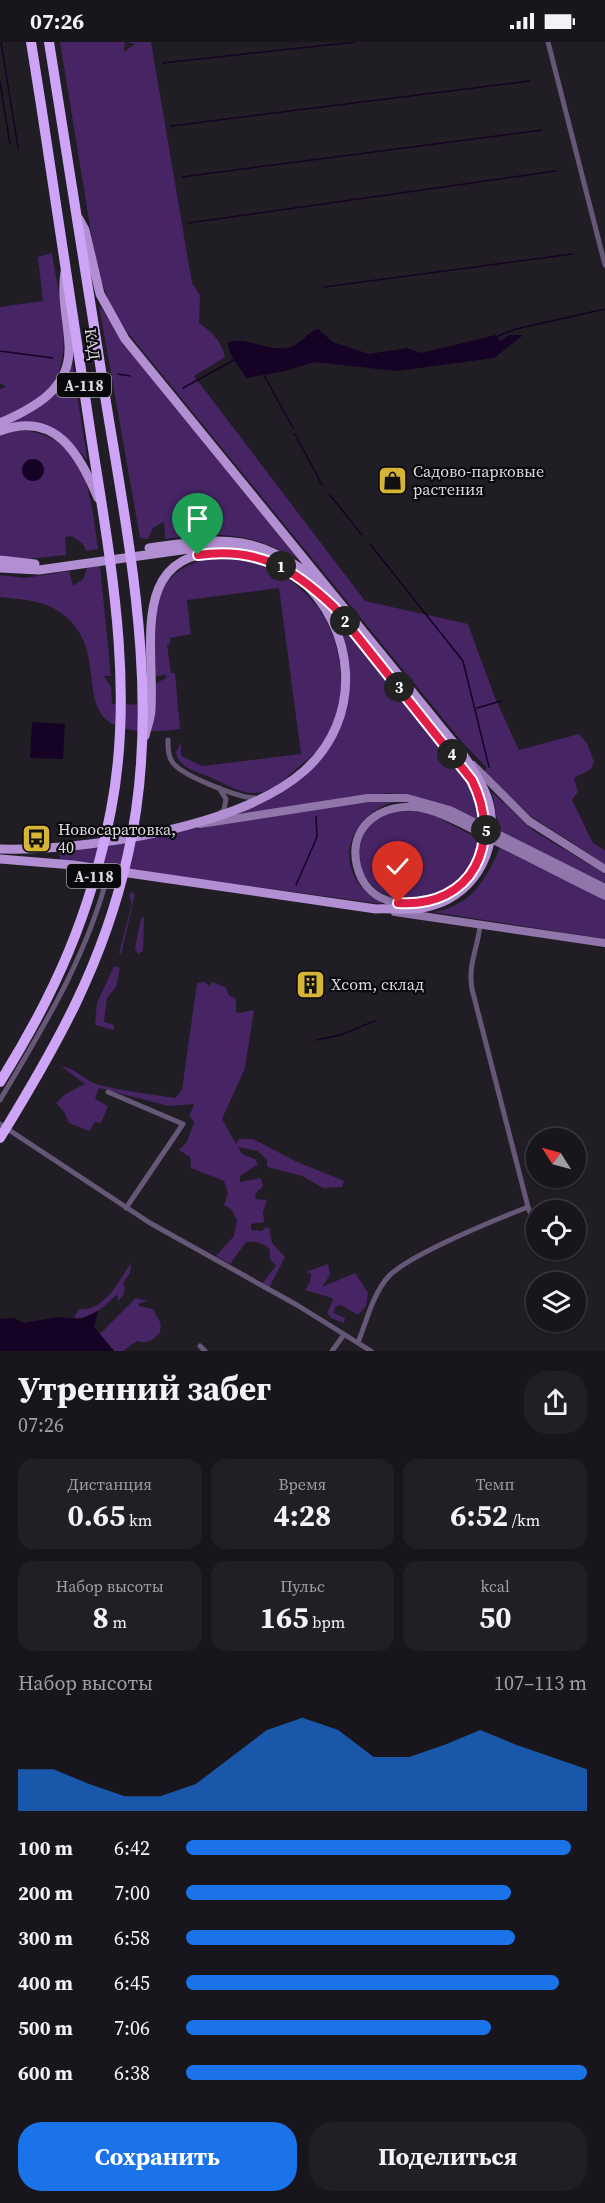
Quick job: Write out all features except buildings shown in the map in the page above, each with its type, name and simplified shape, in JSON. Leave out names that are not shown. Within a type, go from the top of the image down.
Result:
[{"type":"highway","name":"КАД","points":[[0,1082],[51,994],[73,946],[101,854],[117,766],[123,688],[102,507],[31,42]]},
{"type":"highway","name":"КАД","points":[[50,42],[116,465],[140,650],[143,744]]},
{"type":"highway","name":"А-118","points":[[0,1138],[63,1033],[99,954],[128,854],[139,794],[143,744]]},
{"type":"main road","points":[[75,208],[85,231],[100,294],[125,339],[462,753],[529,821],[605,869]]},
{"type":"main road","points":[[0,423],[39,404],[55,390],[61,379],[69,346],[62,287],[66,263]]},
{"type":"main road","points":[[0,431],[24,426],[58,435],[67,442],[84,465],[102,507]]},
{"type":"main road","points":[[0,568],[39,567],[202,544],[244,543],[274,551],[295,563],[346,609]]},
{"type":"main road","points":[[202,544],[229,548],[272,562],[297,576],[334,607],[463,767],[477,791],[484,813],[486,833],[482,852],[466,879],[445,895],[423,903],[398,903],[380,896],[365,884],[357,869],[356,849],[363,828],[374,816],[388,808],[406,805],[454,817]]},
{"type":"main road","points":[[143,744],[151,711],[151,608],[164,578],[182,562],[198,555],[223,552],[247,554]]},
{"type":"main road","points":[[0,560],[39,567]]},
{"type":"main road","points":[[184,825],[217,816],[266,797],[289,783],[326,748],[338,723],[345,698],[346,664],[339,636],[320,601],[297,576]]},
{"type":"main road","points":[[376,909],[420,909],[443,902],[468,884],[482,866],[490,845],[491,816],[483,787],[462,753]]},
{"type":"main road","points":[[0,849],[76,845],[184,825],[380,797],[421,801],[520,850],[605,896]]},
{"type":"main road","points":[[520,850],[605,888]]},
{"type":"main road","points":[[0,859],[109,870],[605,943]]},
{"type":"street","points":[[548,42],[605,265]]},
{"type":"street","points":[[168,741],[174,765],[218,787],[248,798],[266,797]]},
{"type":"street","points":[[217,816],[224,810],[226,799],[218,787]]},
{"type":"street","points":[[0,1100],[32,1051],[66,986],[91,929],[109,870]]},
{"type":"street","points":[[480,926],[478,945],[469,969],[472,989],[526,1200]]},
{"type":"street","points":[[108,1092],[183,1124],[126,1208]]},
{"type":"street","points":[[0,1124],[126,1208],[297,1305],[343,1336],[371,1351]]},
{"type":"street","points":[[358,1343],[381,1287],[389,1276],[426,1253],[526,1208]]},
{"type":"street","points":[[332,1351],[343,1336]]},
{"type":"street","points":[[200,1346],[205,1351]]},
{"type":"shaded area","points":[[60,42],[125,42],[124,52],[135,44],[128,42],[151,42],[192,283],[200,295],[199,323],[216,337],[225,357],[194,376],[365,601],[468,624],[495,698],[519,750],[579,734],[587,743],[594,762],[591,769],[574,778],[578,792],[572,800],[593,843],[605,850],[605,864],[529,815],[485,772],[486,767],[462,742],[128,333],[111,307],[97,269]]},
{"type":"shaded area","points":[[52,253],[63,330],[60,368],[53,385],[41,398],[0,419],[0,389],[6,387],[0,383],[0,307],[43,301],[38,257]]},
{"type":"shaded area","points":[[99,305],[169,400],[298,559],[265,544],[234,536],[202,535],[165,539],[164,522],[153,528],[148,539],[140,538]]},
{"type":"shaded area","points":[[318,329],[333,342],[369,354],[407,348],[421,353],[496,335],[500,341],[509,335],[523,335],[494,358],[396,371],[315,362],[285,371],[246,378],[232,357],[228,343],[242,341],[271,348],[287,348],[296,345]]},
{"type":"shaded area","points":[[72,362],[86,459],[70,442],[52,430],[31,423],[7,424],[46,400],[59,385]]},
{"type":"shaded area","points":[[15,430],[39,433],[57,441],[71,454],[87,487],[98,549],[86,551],[83,544],[72,536],[65,537],[66,555],[17,560],[0,555],[0,435]]},
{"type":"shaded area","points":[[33,459],[41,462],[44,470],[41,478],[33,481],[25,478],[22,470],[25,462]]},
{"type":"shaded area","points":[[221,556],[246,560],[269,568],[290,580],[308,595],[322,614],[333,635],[339,658],[340,700],[336,718],[325,741],[314,754],[281,782],[271,789],[253,793],[237,790],[189,769],[180,762],[176,752],[181,743],[181,756],[202,766],[301,754],[279,588],[187,600],[191,634],[170,638],[170,644],[167,645],[171,673],[175,673],[180,729],[138,731],[112,724],[99,710],[93,691],[86,648],[75,626],[47,605],[0,597],[0,575],[25,578],[69,571],[73,586],[83,579],[87,568],[100,566],[111,676],[104,676],[111,687],[112,704],[154,705],[155,684],[166,678],[166,675],[154,676],[153,633],[159,597],[167,583],[179,571],[197,562]]},
{"type":"shaded area","points":[[337,616],[468,780],[482,821],[425,800],[389,793],[238,814],[280,794],[306,774],[349,698],[349,662],[345,643],[335,617]]},
{"type":"shaded area","points":[[32,722],[65,724],[63,759],[30,758]]},
{"type":"shaded area","points":[[492,792],[534,831],[605,874],[605,885],[499,830]]},
{"type":"shaded area","points":[[368,801],[393,802],[381,807],[361,824],[354,834],[349,858],[358,883],[382,904],[60,860],[59,851]]},
{"type":"shaded area","points":[[401,809],[431,814],[481,840],[475,857],[465,873],[455,883],[430,897],[416,900],[388,896],[376,889],[366,878],[360,865],[359,852],[366,830],[378,818]]},
{"type":"shaded area","points":[[500,848],[605,900],[605,939],[433,912],[446,909],[467,898],[489,871]]},
{"type":"shaded area","points":[[132,892],[135,894],[121,955],[119,953],[132,904],[129,895]]},
{"type":"shaded area","points":[[144,917],[143,951],[138,954],[135,948],[141,919]]},
{"type":"shaded area","points":[[114,966],[120,968],[116,987],[107,998],[104,1022],[114,1025],[114,1030],[95,1025],[97,1003]]},
{"type":"shaded area","points":[[205,982],[209,986],[212,982],[225,987],[229,995],[236,999],[236,1012],[254,1010],[245,1068],[222,1119],[236,1144],[239,1139],[253,1139],[295,1161],[344,1181],[342,1187],[323,1188],[302,1176],[267,1167],[267,1160],[258,1151],[238,1147],[242,1154],[255,1159],[258,1164],[240,1176],[240,1182],[261,1178],[263,1186],[255,1194],[256,1199],[267,1200],[263,1212],[264,1222],[251,1224],[251,1230],[262,1231],[266,1227],[269,1228],[272,1243],[285,1257],[269,1288],[262,1284],[276,1266],[270,1259],[270,1250],[265,1246],[256,1242],[246,1242],[230,1264],[216,1256],[234,1236],[237,1220],[231,1209],[224,1205],[228,1193],[224,1181],[191,1168],[190,1157],[179,1150],[187,1142],[194,1122],[189,1116],[194,1104],[169,1106],[99,1088],[95,1099],[108,1106],[101,1123],[95,1122],[89,1131],[69,1123],[64,1112],[56,1103],[67,1093],[85,1084],[61,1066],[99,1085],[175,1098],[182,1090],[197,983]]},
{"type":"shaded area","points":[[131,1263],[130,1273],[123,1283],[124,1293],[117,1302],[118,1294],[93,1314],[74,1318],[79,1309],[88,1309],[104,1300]]},
{"type":"shaded area","points":[[328,1264],[330,1275],[322,1287],[355,1273],[368,1293],[366,1306],[358,1315],[341,1305],[335,1307],[334,1313],[345,1318],[344,1323],[331,1318],[327,1312],[333,1301],[332,1298],[305,1290],[310,1282],[311,1274],[306,1272]]},
{"type":"shaded area","points":[[136,1298],[148,1301],[139,1303],[139,1306],[153,1309],[161,1324],[160,1332],[150,1341],[137,1341],[123,1351],[114,1351],[100,1334]]},
{"type":"shaded area","points":[[98,1311],[94,1327],[114,1351],[0,1351],[0,1319],[13,1318],[24,1323],[58,1317],[81,1319]]},
{"type":"waterway","points":[[1,42],[18,148]]},
{"type":"waterway","points":[[163,63],[355,42]]},
{"type":"waterway","points":[[171,126],[530,81]]},
{"type":"waterway","points":[[0,82],[10,144]]},
{"type":"waterway","points":[[182,177],[542,130]]},
{"type":"waterway","points":[[188,223],[556,171]]},
{"type":"waterway","points":[[324,287],[572,254]]},
{"type":"waterway","points":[[498,336],[516,329],[605,309]]},
{"type":"waterway","points":[[0,351],[53,358]]},
{"type":"waterway","points":[[183,388],[234,360]]},
{"type":"waterway","points":[[118,374],[130,376]]},
{"type":"waterway","points":[[264,375],[293,428]]},
{"type":"waterway","points":[[295,434],[322,485]]},
{"type":"waterway","points":[[330,495],[362,535]]},
{"type":"waterway","points":[[370,544],[463,661],[489,767]]},
{"type":"waterway","points":[[477,708],[501,701]]},
{"type":"waterway","points":[[296,885],[317,837],[316,817]]},
{"type":"waterway","points":[[316,1040],[340,1035],[375,1021]]},
{"type":"place","name":"Садово-парковые растения","points":[[392,480]]},
{"type":"place","name":"Новосаратовка, 40","points":[[37,838]]},
{"type":"place","name":"Xсom, склад","points":[[310,984]]},
{"type":"route","points":[[198,555],[223,552],[247,554],[272,562],[314,588],[334,607],[472,780],[482,802],[486,823],[484,846],[476,865],[466,879],[445,895],[423,903],[398,903]]}]
